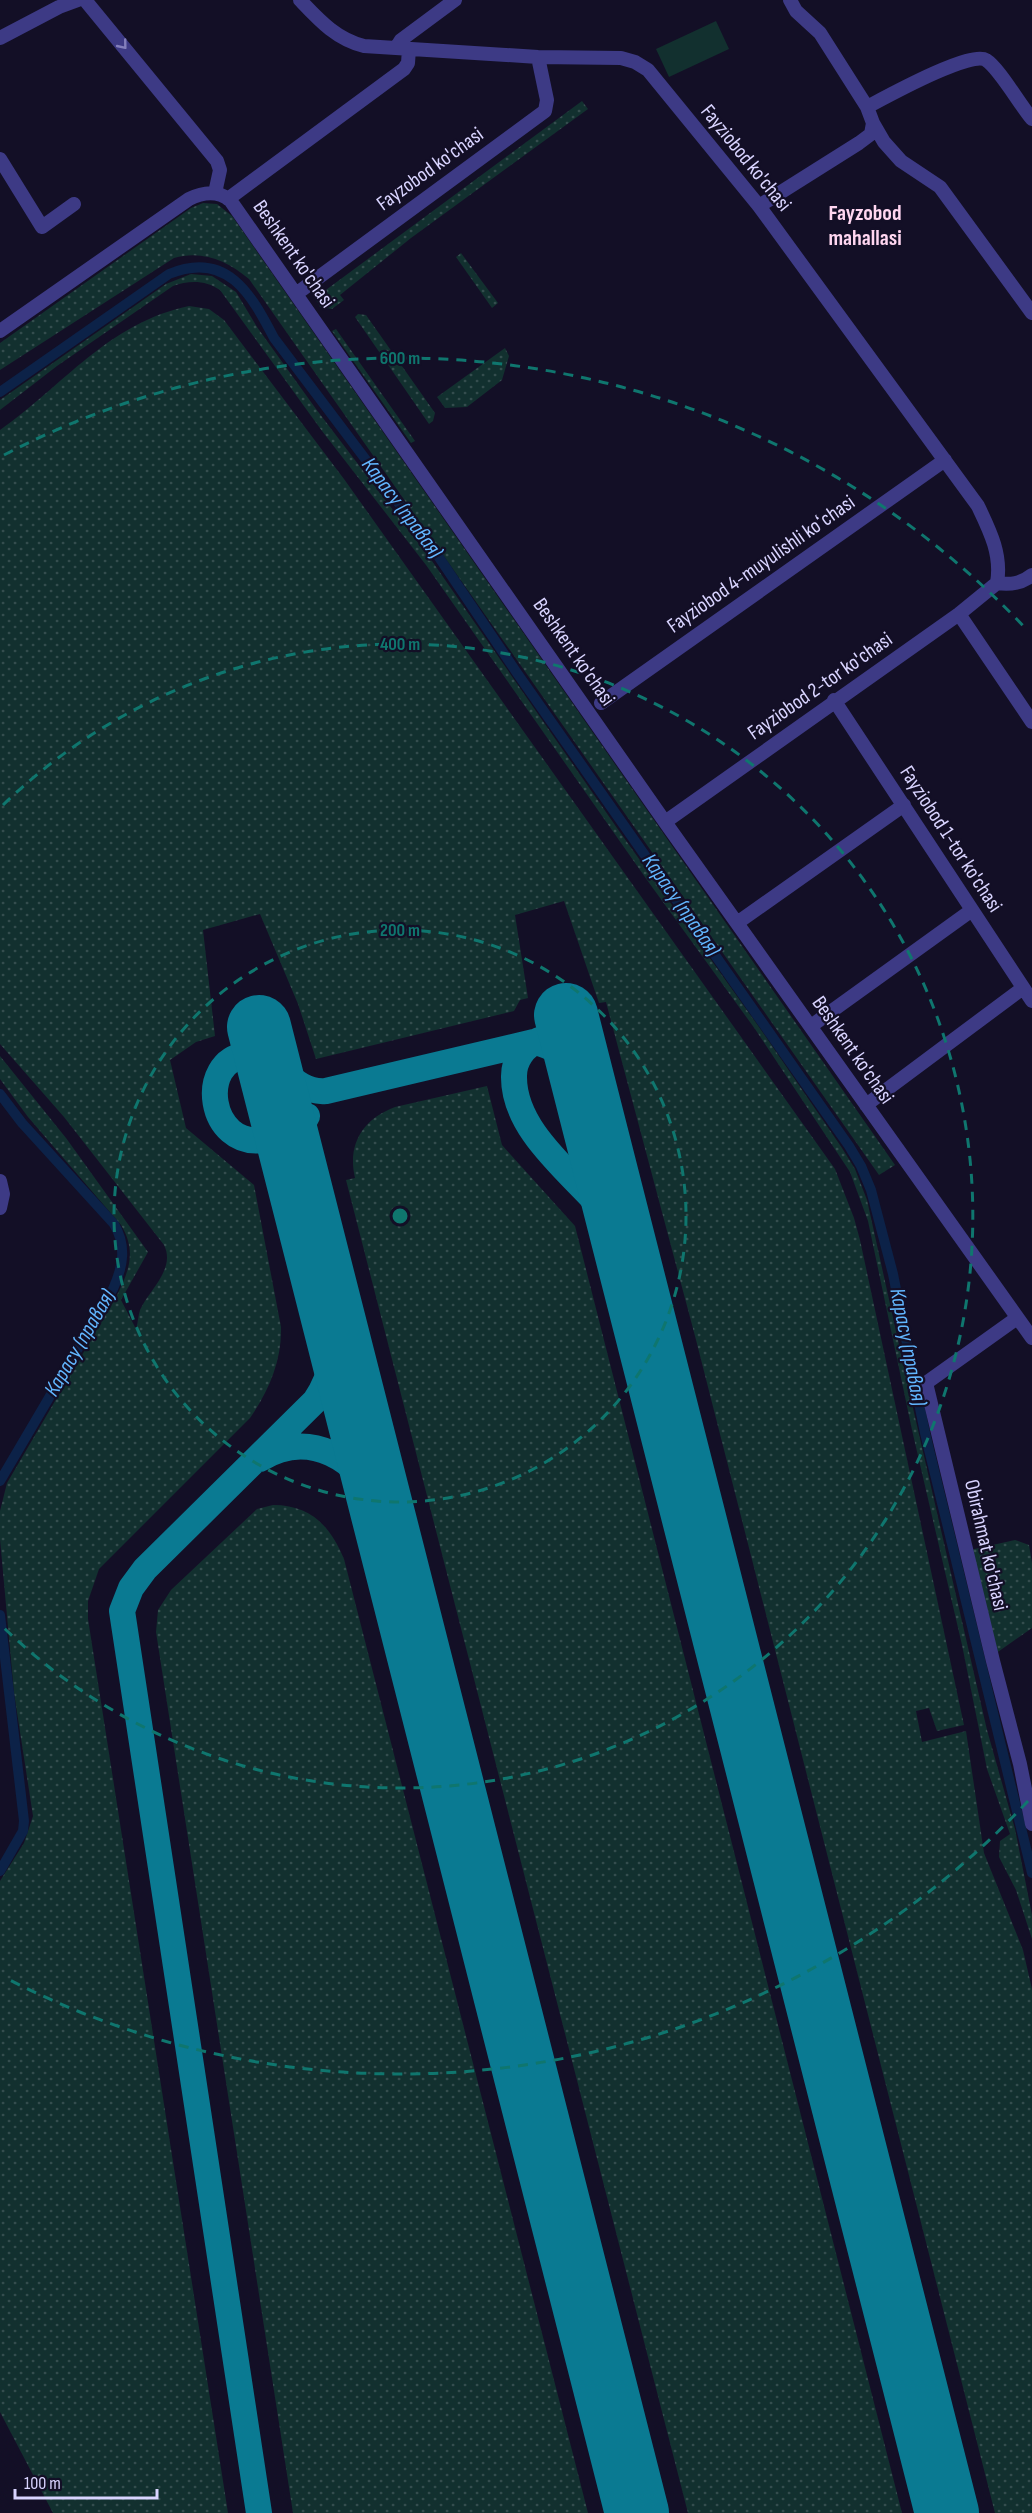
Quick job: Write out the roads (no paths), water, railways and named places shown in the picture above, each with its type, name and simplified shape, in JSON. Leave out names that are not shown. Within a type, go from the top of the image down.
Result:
[{"type":"street","points":[[0,38],[58,3],[78,0]]},
{"type":"street","points":[[85,0],[217,161],[222,196]]},
{"type":"street","name":"Fayziobod ko'chasi","points":[[300,0],[327,28],[342,38],[364,46],[538,57],[621,58],[640,64],[648,70],[759,206],[978,506],[997,553],[1000,568],[997,583]]},
{"type":"street","points":[[0,331],[189,199],[202,194],[222,196],[404,69],[408,63],[401,40],[455,0]]},
{"type":"street","points":[[790,0],[796,10],[820,33],[867,107],[873,123],[901,161],[940,187],[1032,314]]},
{"type":"street","name":"Fayzobod ko'chasi","points":[[296,294],[545,111],[547,100],[538,57]]},
{"type":"street","points":[[867,107],[951,66],[978,57],[989,62],[1032,119]]},
{"type":"street","points":[[759,206],[859,143],[871,134],[873,123]]},
{"type":"street","points":[[0,159],[42,227],[74,204]]},
{"type":"street","name":"Beshkent ko'chasi","points":[[222,196],[296,294],[665,822],[1032,1338]]},
{"type":"street","name":"Fayziobod 4-muyulishli koʻchasi","points":[[602,703],[945,460]]},
{"type":"street","points":[[997,583],[1011,585],[1026,580],[1032,575]]},
{"type":"street","name":"Fayziobod 2-tor ko'chasi","points":[[665,822],[834,700],[959,614],[997,583]]},
{"type":"street","points":[[959,614],[1032,722]]},
{"type":"street","name":"Fayziobod 1-tor ko'chasi","points":[[834,700],[1032,1001]]},
{"type":"street","points":[[737,923],[904,805]]},
{"type":"street","points":[[811,1026],[972,910]]},
{"type":"street","points":[[866,1105],[1023,987]]},
{"type":"street","points":[[0,1181],[3,1194],[0,1208]]},
{"type":"street","name":"Obirahmat ko'chasi","points":[[1017,1318],[926,1383],[990,1650],[1020,1764],[1032,1824]]},
{"type":"waterway","name":"Карасу (правая)","points":[[0,392],[169,274],[189,268],[207,268],[222,272],[235,280],[246,292],[274,338],[434,550],[517,673],[861,1166],[871,1190],[893,1274],[925,1433],[1032,1873]]},
{"type":"waterway","name":"Карасу (правая)","points":[[0,1094],[22,1123],[114,1224],[122,1248],[121,1265],[113,1289],[0,1481]]},
{"type":"waterway","name":"Карасу (правая)","points":[[0,1615],[24,1821],[23,1831],[0,1871]]},
{"type":"district","name":"Fayzobod mahallasi","points":[[865,226]]}]
